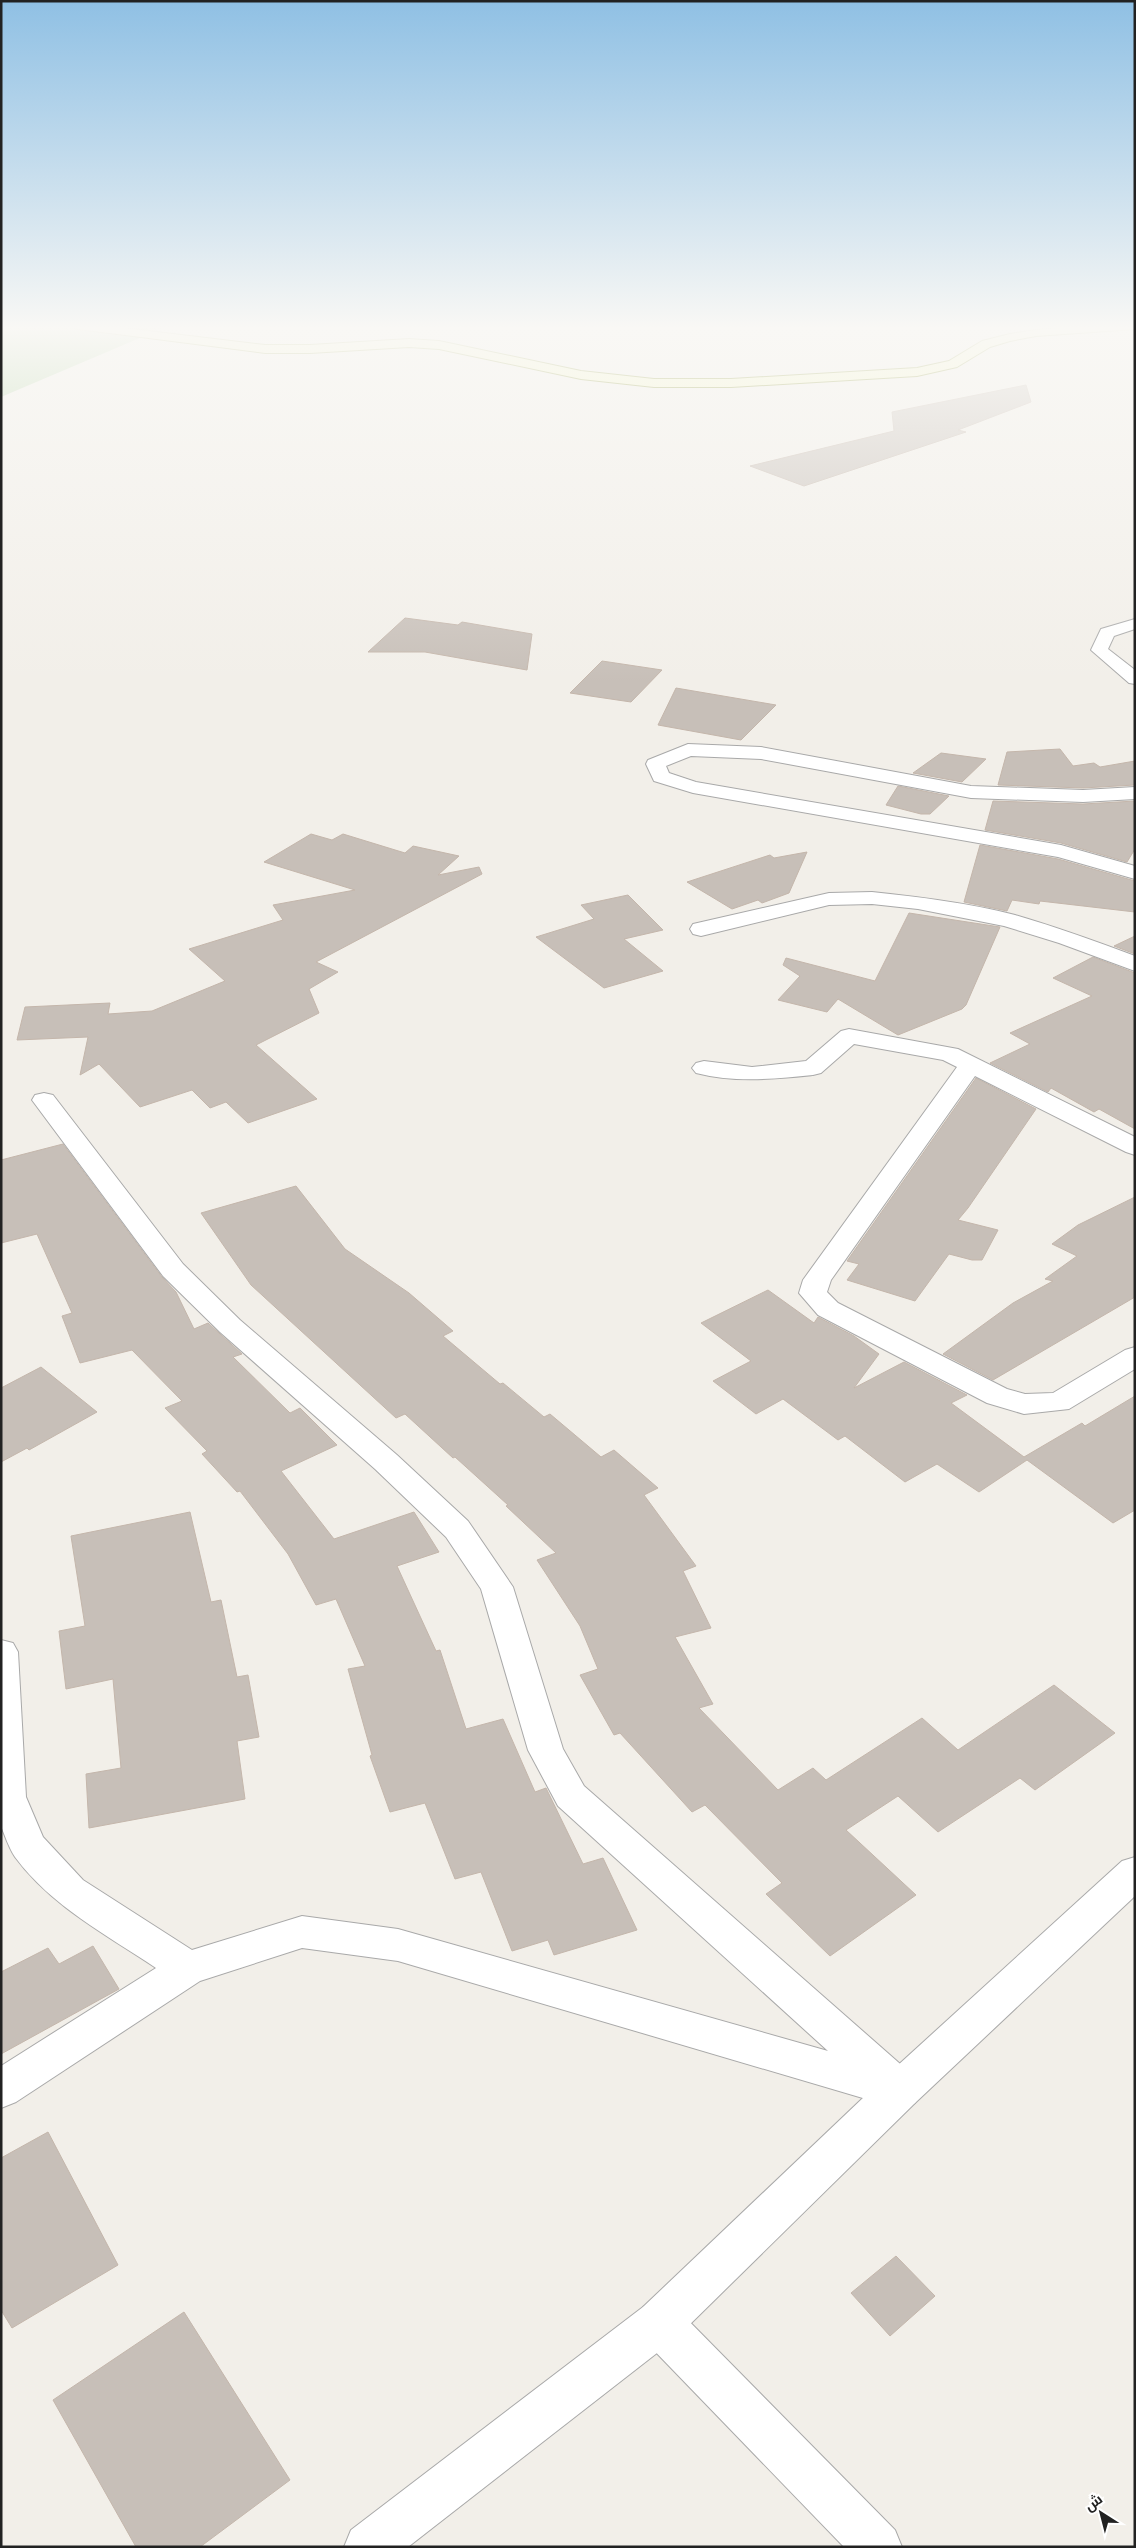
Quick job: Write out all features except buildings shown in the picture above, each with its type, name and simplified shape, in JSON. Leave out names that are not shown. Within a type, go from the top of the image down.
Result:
[{"type":"street","points":[[1135,624],[1107,633],[1099,650],[1135,679]]},
{"type":"street","points":[[1135,793],[1083,796],[971,792],[761,753],[688,750],[655,764],[660,777],[693,787],[1061,851],[1135,873]]},
{"type":"street","points":[[701,929],[829,899],[872,898],[918,903],[1008,920],[1067,938],[1135,964]]},
{"type":"street","points":[[704,1068],[752,1074],[813,1068],[849,1036],[950,1054],[1135,1147]]},
{"type":"street","points":[[971,1064],[817,1280],[813,1294],[828,1309],[997,1396],[1024,1404],[1059,1402],[1135,1356]]},
{"type":"street","points":[[44,1100],[173,1270],[230,1326],[386,1462],[457,1529],[497,1587],[546,1750],[571,1796],[900,2090]]},
{"type":"street","points":[[1,1652],[8,1797],[28,1846],[70,1892],[188,1968]]},
{"type":"street","points":[[368,2547],[659,2323],[900,2090],[1135,1872]]},
{"type":"street","points":[[1,2089],[188,1968],[302,1932],[398,1945],[900,2090]]},
{"type":"street","points":[[659,2323],[878,2547]]}]
